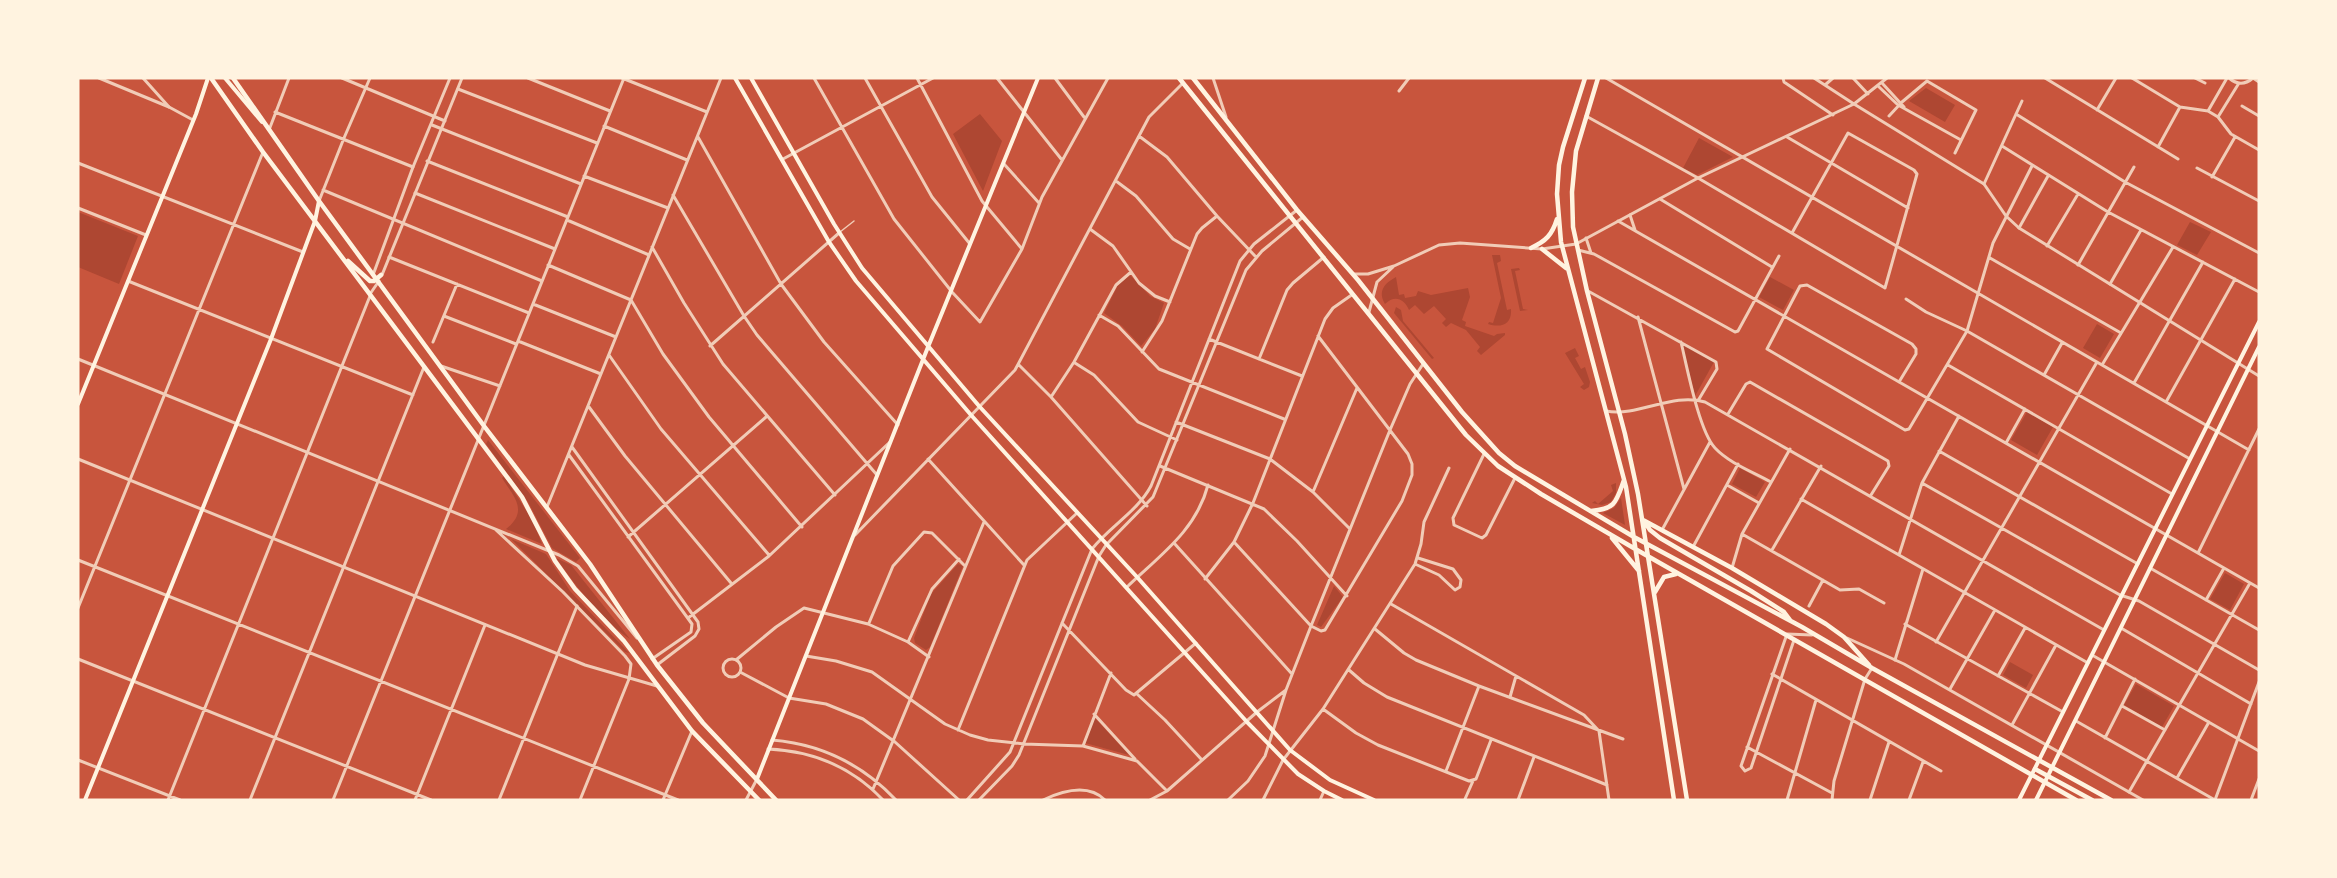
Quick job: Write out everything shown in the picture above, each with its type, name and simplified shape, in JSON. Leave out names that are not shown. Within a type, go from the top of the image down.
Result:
[{"type":"main road","points":[[78,404],[211,78],[263,152],[528,506],[555,561],[575,589],[624,641],[692,731],[759,800]]},
{"type":"main road","points":[[225,78],[252,113],[265,125]]},
{"type":"main road","points":[[233,78],[484,426],[590,564],[652,659],[703,723],[776,800]]},
{"type":"main road","points":[[735,78],[828,242],[849,274],[970,415],[1247,722],[1298,774],[1323,791],[1342,800]]},
{"type":"main road","points":[[751,78],[839,233],[862,268],[928,347],[1290,750],[1330,780],[1374,800]]},
{"type":"main road","points":[[757,779],[928,347],[1038,78]]},
{"type":"main road","points":[[1179,78],[1466,435],[1484,454],[1515,478],[1636,550],[2076,800]]},
{"type":"main road","points":[[1193,78],[1297,210],[1372,297],[1462,412],[1499,453],[1526,473],[1634,537],[1792,622],[1872,669],[2040,759],[2111,800]]},
{"type":"main road","points":[[1585,78],[1561,156],[1557,194],[1558,217],[1567,268],[1624,480],[1674,800]]},
{"type":"main road","points":[[1598,78],[1573,169],[1571,211],[1587,291],[1619,412],[1643,520],[1688,800]]},
{"type":"main road","points":[[85,800],[271,339],[315,221],[320,201]]},
{"type":"main road","points":[[1531,248],[1550,237],[1558,217]]},
{"type":"main road","points":[[1542,249],[1567,268]]},
{"type":"main road","points":[[343,258],[367,279],[377,279]]},
{"type":"main road","points":[[2019,800],[2259,322]]},
{"type":"main road","points":[[2036,800],[2259,347]]},
{"type":"main road","points":[[1589,511],[1606,509],[1613,505],[1624,480]]},
{"type":"main road","points":[[1643,520],[1732,568],[1826,624],[1844,637],[1872,669]]},
{"type":"main road","points":[[1643,520],[1654,534],[1784,612],[1792,622]]},
{"type":"main road","points":[[1609,534],[1640,573]]},
{"type":"main road","points":[[1655,592],[1664,577],[1677,573]]},
{"type":"main road","points":[[2035,768],[2092,800]]},
{"type":"street","points":[[99,78],[169,107],[193,120]]},
{"type":"street","points":[[143,78],[169,107]]},
{"type":"street","points":[[269,130],[289,78]]},
{"type":"street","points":[[342,78],[445,121]]},
{"type":"street","points":[[320,201],[370,78]]},
{"type":"street","points":[[373,274],[413,167],[450,78]]},
{"type":"street","points":[[169,798],[370,294],[389,257],[462,78]]},
{"type":"street","points":[[528,78],[610,111]]},
{"type":"street","points":[[333,800],[623,78],[707,112]]},
{"type":"street","points":[[547,507],[721,78]]},
{"type":"street","points":[[814,78],[894,219],[952,292],[979,321],[1022,249],[1039,203],[1108,78]]},
{"type":"street","points":[[866,78],[932,196],[971,246]]},
{"type":"street","points":[[917,78],[986,206],[1022,249]]},
{"type":"street","points":[[783,159],[933,78]]},
{"type":"street","points":[[997,78],[1062,160]]},
{"type":"street","points":[[1055,78],[1085,118]]},
{"type":"street","points":[[1213,78],[1226,119]]},
{"type":"street","points":[[1399,91],[1409,78]]},
{"type":"street","points":[[1606,78],[2249,450]]},
{"type":"street","points":[[1783,78],[1784,82],[1833,115]]},
{"type":"street","points":[[1814,78],[1984,184],[2006,216],[2019,228],[2259,376]]},
{"type":"street","points":[[1825,85],[1833,78]]},
{"type":"street","points":[[1852,78],[1868,94]]},
{"type":"street","points":[[1577,247],[1586,238],[1698,178],[1854,104],[1887,78]]},
{"type":"street","points":[[2045,78],[2178,159]]},
{"type":"street","points":[[2097,110],[2116,78]]},
{"type":"street","points":[[2132,78],[2180,107],[2208,111],[2218,117],[2235,137],[2259,150]]},
{"type":"street","points":[[2195,78],[2205,83]]},
{"type":"street","points":[[2208,111],[2228,78],[2239,83],[2247,83],[2253,78],[2259,82]]},
{"type":"street","points":[[1889,116],[1927,81],[1976,110],[1955,153]]},
{"type":"street","points":[[855,535],[1008,378],[1018,364],[1116,182],[1138,136],[1156,108],[1184,83]]},
{"type":"street","points":[[1882,83],[1900,104]]},
{"type":"street","points":[[2218,117],[2239,83]]},
{"type":"street","points":[[1878,86],[1904,107],[1961,140]]},
{"type":"street","points":[[458,89],[597,144]]},
{"type":"street","points":[[1984,184],[2022,101]]},
{"type":"street","points":[[2242,106],[2259,116]]},
{"type":"street","points":[[2158,147],[2180,107]]},
{"type":"street","points":[[275,112],[413,167]]},
{"type":"street","points":[[2016,114],[2125,182],[2259,253]]},
{"type":"street","points":[[1586,116],[1698,178],[1885,288],[1917,178],[1916,172],[1848,133],[1792,233]]},
{"type":"street","points":[[432,124],[581,184]]},
{"type":"street","points":[[604,126],[687,160]]},
{"type":"street","points":[[697,136],[781,284],[824,342],[898,425]]},
{"type":"street","points":[[1138,136],[1167,157],[1216,216],[1256,257]]},
{"type":"street","points":[[1787,137],[1908,208]]},
{"type":"street","points":[[2212,177],[2235,137]]},
{"type":"street","points":[[2002,146],[2108,212],[2259,292]]},
{"type":"street","points":[[78,608],[263,152]]},
{"type":"street","points":[[428,161],[567,218],[649,255]]},
{"type":"street","points":[[78,163],[303,252]]},
{"type":"street","points":[[1004,164],[1039,203]]},
{"type":"street","points":[[1899,382],[1916,354],[1912,345],[1807,285],[1800,286],[1768,346],[1768,351],[1905,430],[1909,429],[1967,331],[1993,243],[2031,166]]},
{"type":"street","points":[[2078,265],[2134,167]]},
{"type":"street","points":[[2197,168],[2259,201]]},
{"type":"street","points":[[584,176],[668,208]]},
{"type":"street","points":[[2019,228],[2048,176]]},
{"type":"street","points":[[1116,182],[1136,196],[1173,239],[1190,249]]},
{"type":"street","points":[[323,189],[542,281]]},
{"type":"street","points":[[415,193],[555,249]]},
{"type":"street","points":[[2047,246],[2078,194]]},
{"type":"street","points":[[673,195],[744,316],[775,357],[878,475]]},
{"type":"street","points":[[1660,199],[1772,267]]},
{"type":"street","points":[[78,208],[146,235]]},
{"type":"street","points":[[967,800],[1004,761],[1015,742],[1092,549],[1142,501],[1160,466],[1240,261],[1248,250],[1297,210]]},
{"type":"street","points":[[1630,214],[1635,230]]},
{"type":"street","points":[[1142,352],[1157,331],[1190,249],[1202,228],[1216,216]]},
{"type":"street","points":[[979,800],[1012,766],[1024,744],[1099,556],[1106,545],[1147,506],[1166,469],[1246,270],[1256,257],[1303,217]]},
{"type":"street","points":[[1618,221],[2259,588]]},
{"type":"street","points":[[1090,229],[1113,246],[1131,272],[1153,294],[1170,302]]},
{"type":"street","points":[[2110,284],[2141,230]]},
{"type":"street","points":[[710,346],[839,233]]},
{"type":"street","points":[[1586,238],[1591,253]]},
{"type":"street","points":[[1353,274],[1368,274],[1394,266],[1439,245],[1460,243],[1542,249],[1577,247],[1732,332],[1738,331],[1779,256]]},
{"type":"street","points":[[652,247],[710,346],[733,378],[835,495]]},
{"type":"street","points":[[2102,365],[2173,247]]},
{"type":"street","points":[[389,257],[529,313]]},
{"type":"street","points":[[1259,358],[1282,298],[1293,283],[1324,257]]},
{"type":"street","points":[[1989,258],[2121,333]]},
{"type":"street","points":[[2134,383],[2203,262]]},
{"type":"street","points":[[548,265],[631,300],[670,363],[732,446],[802,527]]},
{"type":"street","points":[[1369,313],[1377,282],[1394,266]]},
{"type":"street","points":[[1051,397],[1074,363],[1118,282],[1131,272]]},
{"type":"street","points":[[2166,402],[2235,279]]},
{"type":"street","points":[[128,281],[413,395]]},
{"type":"street","points":[[433,342],[457,284]]},
{"type":"street","points":[[1587,291],[1638,317],[1716,363],[1717,369],[1697,400]]},
{"type":"street","points":[[1205,579],[1234,542],[1253,503],[1325,319],[1333,308],[1353,294]]},
{"type":"street","points":[[1906,300],[1967,331],[2190,459]]},
{"type":"street","points":[[533,304],[616,337]]},
{"type":"street","points":[[1099,315],[1118,326],[1160,369],[1284,419]]},
{"type":"street","points":[[444,316],[601,374]]},
{"type":"street","points":[[1638,317],[1684,489]]},
{"type":"street","points":[[1234,542],[1311,626],[1321,631],[1325,630],[1397,510],[1412,475],[1412,464],[1408,454],[1318,336]]},
{"type":"street","points":[[1209,339],[1302,376]]},
{"type":"street","points":[[1681,342],[1710,442],[1724,456],[1771,482]]},
{"type":"street","points":[[2044,375],[2063,342]]},
{"type":"street","points":[[609,356],[660,429],[769,556]]},
{"type":"street","points":[[78,359],[559,555],[578,566],[646,649]]},
{"type":"street","points":[[1936,642],[2097,362]]},
{"type":"street","points":[[1074,363],[1096,377],[1138,422],[1177,440]]},
{"type":"street","points":[[1228,800],[1258,769],[1269,745],[1292,674],[1350,529],[1390,430],[1423,363]]},
{"type":"street","points":[[1018,364],[1051,397],[1147,506]]},
{"type":"street","points":[[1948,365],[2172,494]]},
{"type":"street","points":[[441,366],[500,386]]},
{"type":"street","points":[[250,800],[424,367]]},
{"type":"street","points":[[1728,414],[1746,384],[1750,382],[1887,461],[1889,466],[1870,495]]},
{"type":"street","points":[[1313,492],[1357,387]]},
{"type":"street","points":[[1606,411],[1619,412],[1660,403],[1697,400],[1728,414],[1821,466],[2104,630]]},
{"type":"street","points":[[588,406],[665,505],[731,583]]},
{"type":"street","points":[[2006,443],[2025,409]]},
{"type":"street","points":[[1899,555],[1922,483],[1959,416]]},
{"type":"street","points":[[628,537],[766,417]]},
{"type":"street","points":[[1176,422],[1269,459],[1313,492],[1350,529]]},
{"type":"street","points":[[2198,554],[2259,429]]},
{"type":"street","points":[[688,618],[769,556],[892,440]]},
{"type":"street","points":[[1662,530],[1710,442]]},
{"type":"street","points":[[572,447],[693,614],[699,626],[695,636],[657,665]]},
{"type":"street","points":[[1732,568],[1742,534],[1790,449]]},
{"type":"street","points":[[1939,451],[2138,564]]},
{"type":"street","points":[[1484,454],[1453,518],[1455,525],[1479,538],[1486,535],[1515,478]]},
{"type":"street","points":[[568,455],[692,624],[691,632],[652,659]]},
{"type":"street","points":[[78,459],[557,654],[659,687]]},
{"type":"street","points":[[928,459],[1024,565]]},
{"type":"street","points":[[1693,548],[1738,464]]},
{"type":"street","points":[[1160,466],[1253,503],[1275,517],[1347,596]]},
{"type":"street","points":[[1772,550],[1821,466]]},
{"type":"street","points":[[1263,800],[1283,760],[1323,709],[1415,564],[1422,544],[1424,522],[1449,468]]},
{"type":"street","points":[[1922,483],[2122,596],[2135,599],[2259,670]]},
{"type":"street","points":[[1727,485],[1759,503]]},
{"type":"street","points":[[1127,587],[1174,543],[1197,514],[1208,486]]},
{"type":"street","points":[[1801,500],[2088,663]]},
{"type":"street","points":[[958,730],[1024,565],[1030,556],[1077,513]]},
{"type":"street","points":[[873,789],[912,701],[984,522]]},
{"type":"street","points":[[495,529],[577,606],[631,664],[629,679],[580,800]]},
{"type":"street","points":[[868,624],[893,566],[924,532],[932,533],[965,566]]},
{"type":"street","points":[[1742,534],[1840,590],[1859,589],[1884,603]]},
{"type":"street","points":[[1174,543],[1292,674]]},
{"type":"street","points":[[1415,564],[1439,575],[1455,590],[1460,587],[1461,580],[1453,569],[1418,558]]},
{"type":"street","points":[[908,642],[932,589],[959,559]]},
{"type":"street","points":[[78,560],[678,800]]},
{"type":"street","points":[[1430,571],[1434,562]]},
{"type":"street","points":[[2150,568],[2259,630]]},
{"type":"street","points":[[2206,600],[2224,568]]},
{"type":"street","points":[[1895,660],[1923,569]]},
{"type":"street","points":[[1081,576],[1089,579]]},
{"type":"street","points":[[1809,606],[1823,580]]},
{"type":"street","points":[[2128,792],[2250,583]]},
{"type":"street","points":[[1391,604],[1584,715],[1599,730],[1609,800]]},
{"type":"street","points":[[499,800],[577,606]]},
{"type":"street","points":[[736,660],[801,609],[808,608],[822,614],[868,624],[908,642],[929,657]]},
{"type":"street","points":[[1950,689],[1995,610]]},
{"type":"street","points":[[1062,623],[1130,694],[1137,694],[1196,643]]},
{"type":"street","points":[[1905,624],[2063,712]]},
{"type":"street","points":[[415,800],[485,625]]},
{"type":"street","points":[[1998,676],[2025,628]]},
{"type":"street","points":[[2121,628],[2251,704]]},
{"type":"street","points":[[1375,629],[1416,660],[1479,686],[1623,739]]},
{"type":"street","points":[[1794,638],[1751,768],[1745,771],[1741,766],[1787,634],[1814,635]]},
{"type":"street","points":[[1844,637],[1895,660],[1950,689],[2143,800]]},
{"type":"street","points":[[2012,725],[2056,645]]},
{"type":"street","points":[[2092,655],[2259,751]]},
{"type":"street","points":[[806,656],[836,661],[872,672],[945,724],[988,740],[1083,746],[1137,760]]},
{"type":"street","points":[[78,658],[431,800]]},
{"type":"street","points":[[736,660],[741,667],[740,672],[735,676],[729,676],[723,670],[726,661],[736,660]]},
{"type":"street","points":[[1832,800],[1832,793],[1865,679],[1872,669]]},
{"type":"street","points":[[1349,670],[1364,683],[1387,697],[1607,784]]},
{"type":"street","points":[[740,672],[789,698],[825,704],[851,713],[877,727],[959,800]]},
{"type":"street","points":[[1083,746],[1111,673]]},
{"type":"street","points":[[1772,674],[1941,771]]},
{"type":"street","points":[[1510,697],[1516,676]]},
{"type":"street","points":[[2105,738],[2134,679]]},
{"type":"street","points":[[2076,721],[2215,800],[2259,682]]},
{"type":"street","points":[[1446,771],[1479,686]]},
{"type":"street","points":[[1150,800],[1167,791],[1257,712],[1286,690]]},
{"type":"street","points":[[1137,694],[1166,720],[1202,760]]},
{"type":"street","points":[[1787,800],[1816,700]]},
{"type":"street","points":[[2121,705],[2165,730]]},
{"type":"street","points":[[1323,709],[1377,745],[1474,780]]},
{"type":"street","points":[[1095,714],[1167,791]]},
{"type":"street","points":[[2177,778],[2209,722]]},
{"type":"street","points":[[663,800],[692,731]]},
{"type":"street","points":[[772,740],[801,744],[828,752],[859,768],[878,782],[896,800]]},
{"type":"street","points":[[1465,799],[1491,740]]},
{"type":"street","points":[[1870,800],[1889,742]]},
{"type":"street","points":[[1747,747],[1832,793]]},
{"type":"street","points":[[768,749],[826,759],[858,776],[883,800]]},
{"type":"street","points":[[1518,800],[1534,757]]},
{"type":"street","points":[[78,760],[169,798],[180,800]]},
{"type":"street","points":[[1910,800],[1923,761]]},
{"type":"street","points":[[746,800],[757,779]]},
{"type":"street","points":[[2252,800],[2259,779]]},
{"type":"street","points":[[1043,800],[1074,790],[1088,791],[1105,800]]},
{"type":"street","points":[[1320,800],[1323,791]]},
{"type":"lane","points":[[839,233],[854,220]]},
{"type":"shaded area","points":[[1926,88],[1955,105],[1945,122],[1909,101]]},
{"type":"shaded area","points":[[980,114],[1002,141],[983,191],[953,134]]},
{"type":"shaded area","points":[[1699,138],[1733,157],[1697,175],[1683,168]]},
{"type":"shaded area","points":[[78,212],[138,236],[119,284],[78,267]]},
{"type":"shaded area","points":[[2190,222],[2211,232],[2197,255],[2177,245]]},
{"type":"shaded area","points":[[1492,255],[1500,255],[1501,261],[1497,263],[1507,310],[1511,309],[1508,322],[1497,326],[1488,324],[1493,323],[1501,298]]},
{"type":"shaded area","points":[[1519,268],[1520,270],[1515,271],[1523,309],[1528,310],[1520,311],[1511,269]]},
{"type":"shaded area","points":[[1130,275],[1150,296],[1164,303],[1155,329],[1141,346],[1122,326],[1104,313],[1118,285]]},
{"type":"shaded area","points":[[1396,277],[1399,295],[1404,294],[1405,298],[1416,296],[1418,291],[1431,295],[1468,288],[1470,297],[1462,320],[1466,322],[1465,326],[1494,336],[1505,333],[1505,335],[1481,355],[1477,351],[1480,347],[1466,330],[1451,323],[1446,327],[1442,323],[1446,319],[1434,306],[1424,314],[1415,305],[1409,310],[1402,300],[1392,299],[1385,304],[1382,295],[1383,288]]},
{"type":"shaded area","points":[[1770,277],[1794,290],[1783,310],[1759,297]]},
{"type":"shaded area","points":[[1396,307],[1401,310],[1403,321],[1434,358],[1432,359],[1394,313]]},
{"type":"shaded area","points":[[2097,324],[2114,334],[2100,358],[2083,348]]},
{"type":"shaded area","points":[[1682,343],[1714,362],[1695,396]]},
{"type":"shaded area","points":[[1575,348],[1579,356],[1575,358],[1581,369],[1585,367],[1590,382],[1589,387],[1584,390],[1580,387],[1584,384],[1565,353]]},
{"type":"shaded area","points":[[2027,412],[2053,427],[2037,455],[2011,440]]},
{"type":"shaded area","points":[[488,440],[580,558],[576,562],[552,548],[528,502],[486,444]]},
{"type":"shaded area","points":[[1740,468],[1765,482],[1756,497],[1732,484]]},
{"type":"shaded area","points":[[504,476],[533,521],[542,544],[506,529],[517,516],[518,510],[515,498],[502,478]]},
{"type":"shaded area","points":[[1616,483],[1616,493],[1611,502],[1602,505],[1592,503],[1595,501],[1598,504],[1613,491],[1611,485]]},
{"type":"shaded area","points":[[1621,498],[1625,525],[1603,513],[1614,508]]},
{"type":"shaded area","points":[[511,539],[546,554],[570,591],[629,653],[625,652]]},
{"type":"shaded area","points":[[556,558],[571,565],[630,639],[598,612]]},
{"type":"shaded area","points":[[958,564],[963,566],[930,647],[926,650],[915,643],[914,638],[931,594]]},
{"type":"shaded area","points":[[2225,573],[2244,584],[2230,610],[2210,599]]},
{"type":"shaded area","points":[[1334,586],[1343,597],[1321,627],[1317,625]]},
{"type":"shaded area","points":[[2010,662],[2033,675],[2026,688],[2003,675]]},
{"type":"shaded area","points":[[2136,684],[2174,706],[2162,727],[2124,705]]},
{"type":"shaded area","points":[[1095,718],[1129,755],[1085,743]]}]
